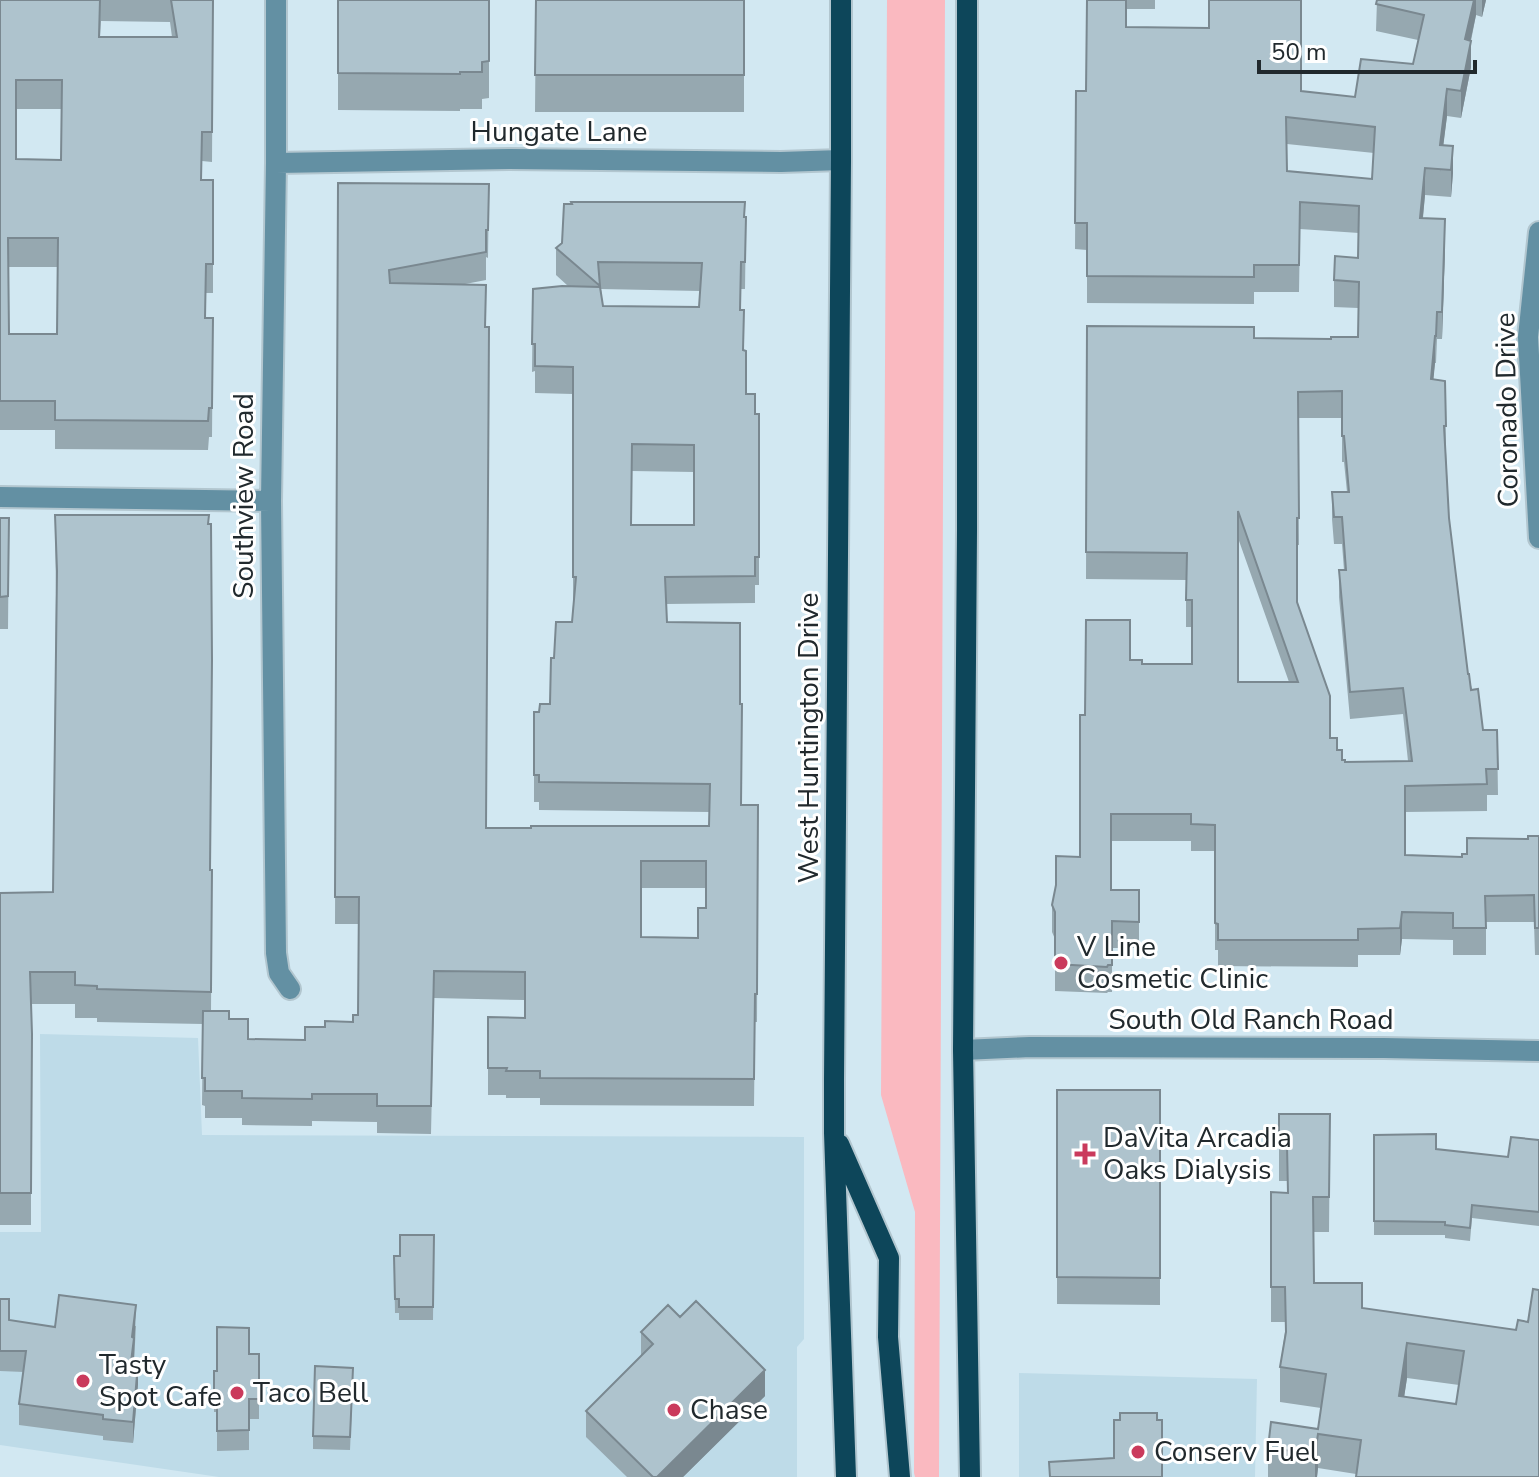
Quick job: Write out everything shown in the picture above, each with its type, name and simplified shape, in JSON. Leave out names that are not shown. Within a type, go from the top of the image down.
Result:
[{"type":"main road","name":"West Huntington Drive","points":[[841,0],[834,1133],[846,1477]]},
{"type":"main road","points":[[967,0],[963,1050],[970,1477]]},
{"type":"main road","points":[[834,1133],[889,1258],[888,1337],[900,1477]]},
{"type":"street","name":"Southview Road","points":[[276,0],[271,501],[276,953],[279,973],[290,989]]},
{"type":"street","name":"Hungate Lane","points":[[276,163],[509,159],[841,160]]},
{"type":"street","name":"Coronado Drive","points":[[1539,232],[1528,337],[1539,538]]},
{"type":"street","points":[[0,497],[271,501]]},
{"type":"street","name":"South Old Ranch Road","points":[[963,1050],[1030,1047],[1539,1051]]},
{"type":"shaded area","points":[[887,0],[945,0],[939,1477],[915,1477],[914,1473],[915,1212],[881,1095]]},
{"type":"shaded area","points":[[40,1034],[198,1038],[202,1135],[804,1137],[804,1339],[797,1347],[797,1477],[219,1477],[0,1445],[0,1232],[41,1232]]},
{"type":"shaded area","points":[[1019,1373],[1257,1379],[1255,1477],[1019,1477]]},
{"type":"building","points":[[0,0],[100,0],[99,37],[177,37],[171,0],[213,0],[212,132],[202,132],[201,180],[213,180],[213,264],[206,264],[205,318],[213,318],[212,408],[209,408],[208,421],[55,420],[55,401],[0,401]],"holes":[[[16,80],[62,80],[61,160],[16,159]],[[8,238],[58,238],[57,334],[9,334]]]},
{"type":"building","points":[[338,0],[489,0],[489,61],[482,62],[482,72],[460,74],[338,73]]},
{"type":"building","points":[[536,0],[744,0],[744,75],[535,75]]},
{"type":"building","points":[[1087,0],[1126,0],[1126,27],[1209,28],[1209,0],[1301,0],[1301,91],[1355,97],[1361,59],[1413,64],[1424,15],[1376,4],[1377,0],[1474,0],[1465,39],[1471,41],[1461,91],[1447,89],[1440,145],[1453,146],[1451,170],[1425,168],[1420,218],[1445,219],[1442,312],[1437,312],[1431,379],[1445,381],[1449,518],[1468,674],[1471,690],[1478,689],[1483,730],[1497,730],[1498,769],[1486,769],[1487,784],[1405,786],[1405,855],[1462,857],[1462,854],[1467,854],[1467,838],[1528,839],[1528,836],[1539,836],[1539,928],[1535,928],[1534,895],[1485,896],[1486,928],[1453,928],[1453,913],[1402,912],[1400,928],[1358,929],[1358,940],[1218,940],[1218,924],[1215,923],[1215,825],[1191,824],[1191,814],[1111,814],[1111,890],[1139,890],[1139,922],[1112,921],[1112,965],[1055,964],[1055,912],[1052,905],[1056,856],[1080,857],[1080,715],[1085,715],[1086,620],[1130,620],[1130,660],[1142,660],[1142,664],[1192,664],[1192,600],[1186,600],[1187,553],[1086,552],[1087,326],[1254,327],[1254,338],[1358,337],[1359,282],[1334,280],[1335,256],[1358,258],[1359,206],[1300,202],[1299,265],[1254,265],[1254,277],[1087,276],[1087,223],[1075,223],[1076,91],[1086,91]],"holes":[[[1286,117],[1375,127],[1372,179],[1287,171]],[[1342,391],[1342,436],[1349,492],[1332,492],[1334,517],[1342,517],[1346,570],[1339,570],[1350,692],[1403,688],[1412,761],[1345,762],[1342,760],[1342,750],[1337,750],[1337,738],[1330,738],[1330,696],[1297,602],[1298,392]],[[1238,511],[1298,682],[1238,682]]]},
{"type":"building","points":[[338,183],[489,184],[486,252],[389,270],[390,283],[486,285],[485,327],[489,327],[486,828],[709,826],[710,784],[539,782],[539,775],[534,775],[534,712],[539,712],[540,704],[550,704],[556,622],[572,622],[576,577],[573,577],[573,367],[535,366],[535,344],[532,344],[533,289],[600,287],[603,306],[699,307],[702,263],[598,262],[600,286],[556,248],[562,243],[564,204],[745,202],[745,262],[741,262],[740,310],[744,310],[746,394],[755,394],[755,414],[759,414],[759,557],[755,557],[755,576],[665,577],[667,622],[740,623],[741,805],[758,805],[754,1079],[540,1078],[540,1071],[488,1068],[488,1017],[525,1018],[525,972],[434,971],[431,1106],[377,1106],[377,1094],[312,1094],[312,1099],[242,1098],[242,1091],[205,1091],[205,1078],[202,1078],[203,1011],[229,1011],[229,1019],[248,1019],[248,1039],[305,1040],[305,1027],[325,1027],[325,1021],[353,1022],[353,1015],[358,1015],[359,897],[335,897]],"holes":[[[632,444],[694,445],[694,525],[631,525]],[[641,861],[706,861],[706,908],[698,908],[698,938],[641,937]]]},
{"type":"building","points":[[55,515],[209,515],[211,992],[97,989],[97,986],[75,985],[75,972],[30,972],[31,1193],[0,1193],[0,893],[53,892]]},
{"type":"building","points":[[0,518],[9,518],[8,596],[0,597]]},
{"type":"building","points":[[1057,1090],[1160,1090],[1160,1278],[1057,1277]]},
{"type":"building","points":[[1279,1114],[1330,1114],[1329,1197],[1313,1197],[1314,1283],[1362,1283],[1362,1308],[1516,1330],[1518,1320],[1528,1322],[1533,1289],[1539,1290],[1539,1477],[1356,1477],[1361,1440],[1318,1434],[1315,1454],[1268,1448],[1271,1422],[1318,1429],[1326,1374],[1280,1367],[1286,1332],[1285,1287],[1271,1287],[1271,1192],[1288,1193],[1287,1146],[1279,1146]],"holes":[[[1407,1343],[1464,1351],[1456,1404],[1399,1396]]]},
{"type":"building","points":[[1436,1134],[1436,1149],[1508,1157],[1511,1137],[1539,1140],[1539,1212],[1472,1205],[1470,1228],[1445,1225],[1445,1222],[1374,1221],[1374,1135]]},
{"type":"building","points":[[400,1235],[434,1235],[433,1307],[399,1307],[399,1299],[395,1299],[394,1256],[400,1256]]},
{"type":"building","points":[[59,1295],[136,1305],[131,1362],[138,1363],[133,1422],[19,1404],[26,1351],[0,1351],[0,1299],[9,1299],[9,1320],[55,1327]]},
{"type":"building","points":[[696,1301],[765,1370],[657,1477],[653,1477],[586,1411],[653,1344],[641,1332],[668,1305],[680,1317]]},
{"type":"building","points":[[217,1327],[249,1328],[249,1354],[259,1354],[259,1399],[249,1399],[249,1430],[217,1431],[214,1371],[217,1371]]},
{"type":"building","points":[[315,1366],[353,1368],[350,1437],[313,1436]]},
{"type":"building","name":"Conserv Fuel","points":[[1120,1413],[1157,1413],[1157,1420],[1162,1420],[1162,1477],[1050,1477],[1049,1462],[1114,1458],[1114,1420],[1120,1420]]},
{"type":"place","name":"V Line Cosmetic Clinic","points":[[1061,963]]},
{"type":"place","name":"DaVita Arcadia Oaks Dialysis","points":[[1085,1154]]},
{"type":"place","name":"Tasty Spot Cafe","points":[[83,1381]]},
{"type":"place","name":"Taco Bell","points":[[237,1393]]},
{"type":"place","name":"Chase","points":[[674,1410]]},
{"type":"place","name":"Conserv Fuel","points":[[1138,1452]]}]
